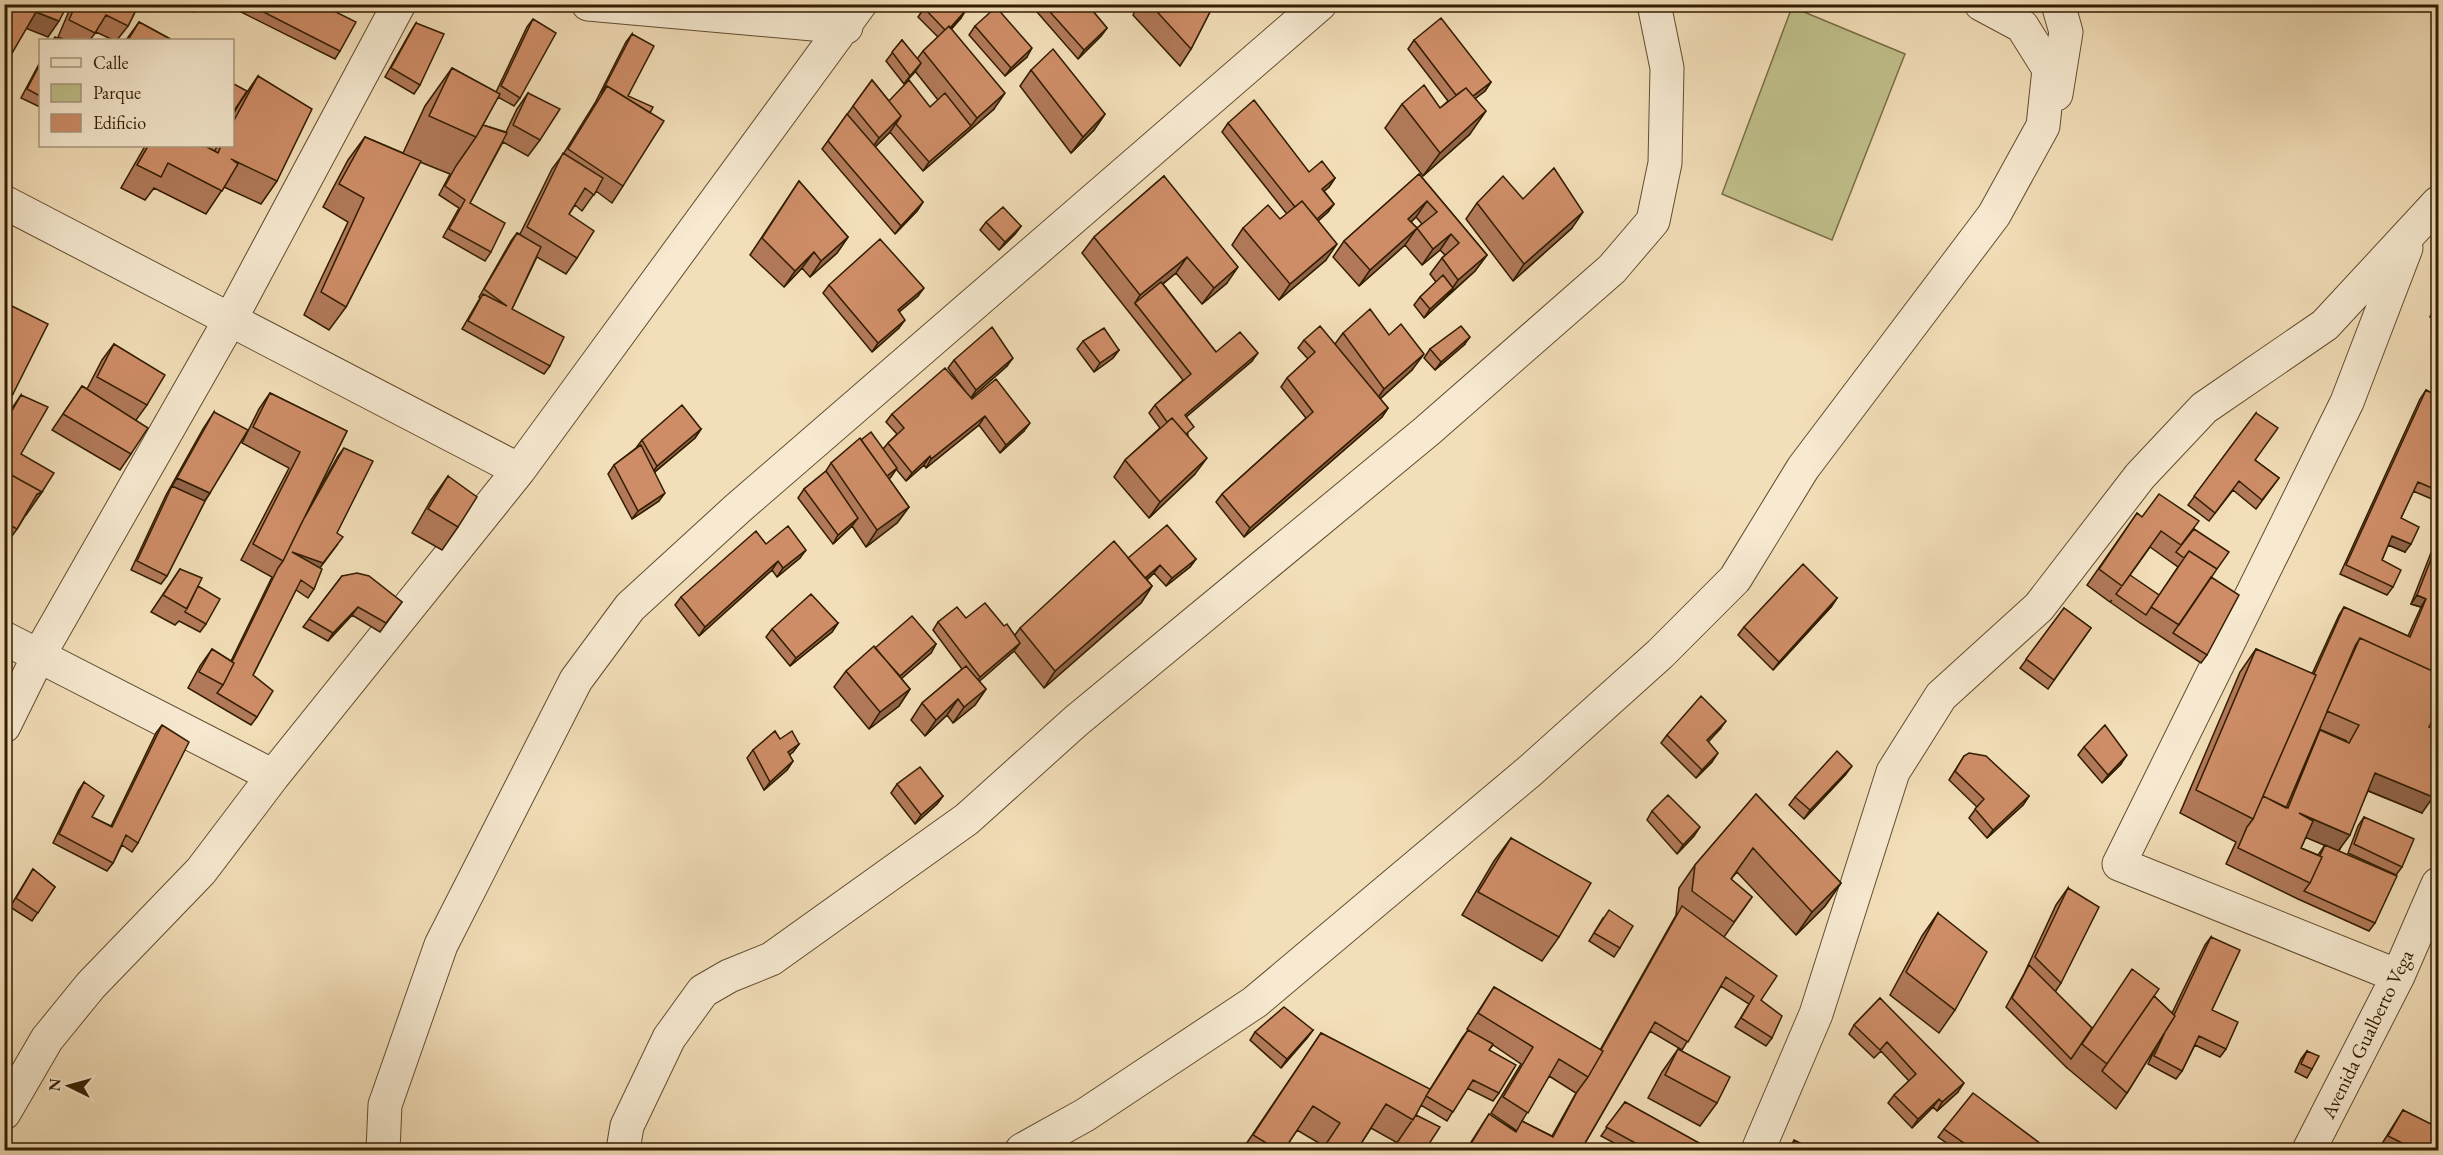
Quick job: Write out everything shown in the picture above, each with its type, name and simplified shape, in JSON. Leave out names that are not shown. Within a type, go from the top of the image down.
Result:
[{"type":"street","points":[[4,726],[39,656],[230,321],[399,4]]},
{"type":"street","points":[[588,4],[853,16]]},
{"type":"street","points":[[383,1150],[385,1105],[441,945],[576,680],[630,607],[737,509],[1320,4]]},
{"type":"street","points":[[623,1150],[627,1126],[669,1038],[703,991],[729,976],[771,959],[967,819],[1076,721],[1427,431],[1612,269],[1653,221],[1665,163],[1667,68],[1654,4]]},
{"type":"street","points":[[1981,4],[2022,26],[2049,69],[2043,126]]},
{"type":"street","points":[[1022,1150],[1085,1115],[1255,1002],[1531,770],[1685,629],[1735,579],[1803,468],[1994,215],[2043,126],[2058,88],[2066,32],[2058,4]]},
{"type":"street","points":[[4,1113],[47,1039],[91,985],[201,871],[273,776],[519,470],[853,16]]},
{"type":"street","points":[[4,202],[519,470]]},
{"type":"street","points":[[1758,1150],[1816,1014],[1893,772],[1941,696],[2039,607],[2140,476],[2204,408],[2325,325],[2439,203]]},
{"type":"street","points":[[2397,976],[2120,864],[2347,402],[2412,234]]},
{"type":"street","points":[[4,638],[273,776]]},
{"type":"street","name":"Avenida Gualberto Vega","points":[[2309,1150],[2397,976],[2439,884]]},
{"type":"green space","points":[[1792,7],[1905,54],[1832,240],[1722,194]]},
{"type":"building","points":[[4,4],[68,4],[59,21],[36,12],[4,67]]},
{"type":"building","points":[[76,4],[139,4],[128,26],[106,15],[95,33],[69,20]]},
{"type":"building","points":[[248,4],[320,4],[356,22],[340,51]]},
{"type":"building","points":[[927,4],[961,4],[966,10],[950,28],[949,26],[945,30],[924,8]]},
{"type":"building","points":[[1043,4],[1087,4],[1107,28],[1084,50]]},
{"type":"building","points":[[1150,4],[1214,4],[1191,49]]},
{"type":"building","points":[[996,7],[1032,48],[1011,68],[975,26]]},
{"type":"building","points":[[1441,18],[1491,82],[1473,96],[1466,88],[1456,95],[1414,40]]},
{"type":"building","points":[[533,19],[556,33],[520,98],[501,86]]},
{"type":"building","points":[[139,22],[170,39],[129,39]]},
{"type":"building","points":[[416,23],[444,34],[420,85],[391,68]]},
{"type":"building","points":[[949,26],[1005,93],[977,118],[923,51]]},
{"type":"building","points":[[632,34],[654,46],[628,96],[653,107],[650,113],[607,86],[601,94]]},
{"type":"building","points":[[902,40],[921,63],[910,76],[892,52]]},
{"type":"building","points":[[1053,49],[1105,114],[1083,137],[1031,70]]},
{"type":"building","points":[[39,66],[39,95],[27,89]]},
{"type":"building","points":[[452,68],[500,94],[476,137],[429,116]]},
{"type":"building","points":[[258,76],[312,109],[277,181],[231,159],[238,164],[222,191],[168,163],[161,177],[137,165],[147,147],[207,147],[218,153],[221,147],[234,147],[234,120]]},
{"type":"building","points":[[872,80],[901,116],[879,138],[853,106]]},
{"type":"building","points":[[909,80],[930,107],[945,93],[971,126],[929,162],[896,124],[901,116],[889,101]]},
{"type":"building","points":[[234,84],[247,91],[234,111]]},
{"type":"building","points":[[1424,85],[1440,108],[1466,88],[1486,111],[1440,153],[1402,104]]},
{"type":"building","points":[[607,86],[664,121],[623,186],[568,149]]},
{"type":"building","points":[[528,93],[560,109],[540,140],[513,125]]},
{"type":"building","points":[[1254,100],[1309,172],[1322,161],[1335,178],[1322,189],[1334,204],[1317,219],[1302,201],[1295,207],[1228,123]]},
{"type":"building","points":[[847,114],[923,202],[901,226],[828,141]]},
{"type":"building","points":[[483,125],[507,133],[470,203],[505,223],[491,252],[449,229],[465,200],[445,186]]},
{"type":"building","points":[[365,137],[421,161],[346,307],[321,292],[364,198],[339,184]]},
{"type":"building","points":[[563,153],[603,178],[594,195],[585,188],[569,214],[594,231],[577,258],[527,227]]},
{"type":"building","points":[[1554,168],[1583,212],[1524,264],[1477,203],[1503,176],[1523,199]]},
{"type":"building","points":[[1419,174],[1487,255],[1458,280],[1442,258],[1459,243],[1451,234],[1433,249],[1417,228],[1370,270],[1344,241]],"holes":[[[1427,201],[1437,212],[1417,228],[1408,219]]]},
{"type":"building","points":[[1164,176],[1238,267],[1214,288],[1187,257],[1140,295],[1094,237]]},
{"type":"building","points":[[799,181],[848,237],[821,261],[814,252],[795,271],[762,238]]},
{"type":"building","points":[[1302,201],[1337,244],[1290,284],[1243,228],[1268,205],[1280,219]]},
{"type":"building","points":[[1003,207],[1021,226],[1005,242],[986,222]]},
{"type":"building","points":[[517,233],[541,247],[512,309],[564,337],[550,366],[468,321],[483,294],[507,306],[484,289]]},
{"type":"building","points":[[880,239],[924,288],[898,310],[905,320],[878,343],[829,285]]},
{"type":"building","points":[[1443,275],[1453,288],[1430,309],[1420,297]]},
{"type":"building","points":[[1161,282],[1216,352],[1240,332],[1258,353],[1185,415],[1194,427],[1186,434],[1172,418],[1167,422],[1155,405],[1191,374],[1135,303]]},
{"type":"building","points":[[4,302],[48,324],[13,394],[4,389]]},
{"type":"building","points":[[1370,309],[1389,335],[1401,324],[1424,354],[1384,389],[1343,333]]},
{"type":"building","points":[[1320,326],[1388,408],[1250,528],[1222,494],[1313,412],[1287,378],[1315,352],[1304,340]]},
{"type":"building","points":[[1461,326],[1470,337],[1441,362],[1430,349]]},
{"type":"building","points":[[992,327],[1013,358],[976,390],[954,360]]},
{"type":"building","points":[[1104,328],[1119,350],[1100,363],[1083,341]]},
{"type":"building","points":[[114,344],[165,375],[147,405],[97,377]]},
{"type":"building","points":[[945,368],[972,399],[996,379],[1030,423],[1006,445],[985,416],[931,459],[930,456],[912,473],[888,443],[904,428],[892,414]]},
{"type":"building","points":[[82,386],[148,428],[131,454],[63,414]]},
{"type":"building","points":[[2426,390],[2439,397],[2439,491],[2418,482],[2401,518],[2419,527],[2411,544],[2392,536],[2382,560],[2401,570],[2393,587],[2346,565]]},
{"type":"building","points":[[270,393],[347,431],[283,561],[253,544],[300,452],[253,427]]},
{"type":"building","points":[[21,395],[48,407],[21,454],[54,473],[42,492],[4,471],[4,424]]},
{"type":"building","points":[[682,405],[701,429],[657,466],[642,440]]},
{"type":"building","points":[[214,412],[248,430],[210,493],[177,478]]},
{"type":"building","points":[[2256,413],[2278,428],[2255,460],[2279,478],[2262,500],[2239,481],[2215,513],[2194,496]]},
{"type":"building","points":[[1172,418],[1207,458],[1160,502],[1125,460]]},
{"type":"building","points":[[871,432],[897,468],[887,476],[861,440]]},
{"type":"building","points":[[860,438],[909,507],[877,530],[831,463]]},
{"type":"building","points":[[641,445],[665,493],[638,511],[614,465]]},
{"type":"building","points":[[344,448],[373,461],[337,533],[343,537],[323,563],[292,552],[322,569],[314,589],[301,580],[253,675],[273,691],[257,717],[217,693],[234,663],[232,662],[278,568]]},
{"type":"building","points":[[4,471],[42,492],[37,494],[17,529],[4,522]]},
{"type":"building","points":[[826,471],[858,518],[838,535],[804,489]]},
{"type":"building","points":[[448,476],[477,497],[458,527],[428,509]]},
{"type":"building","points":[[172,486],[205,501],[167,576],[137,561]]},
{"type":"building","points":[[2159,494],[2199,521],[2181,545],[2161,531],[2122,586],[2099,569],[2137,513],[2142,517]]},
{"type":"building","points":[[1167,525],[1196,559],[1172,578],[1160,565],[1145,578],[1128,558]]},
{"type":"building","points":[[788,526],[806,550],[783,568],[778,561],[705,627],[681,597],[756,531],[766,544]]},
{"type":"building","points":[[2194,529],[2229,552],[2217,569],[2189,551],[2184,558],[2176,552]]},
{"type":"building","points":[[2439,539],[2439,674],[2360,638],[2286,808],[2263,796],[2344,607],[2410,637],[2426,599],[2417,595]]},
{"type":"building","points":[[1114,541],[1152,586],[1055,671],[1020,628]]},
{"type":"building","points":[[2189,551],[2217,569],[2179,625],[2151,607]]},
{"type":"building","points":[[1803,564],[1837,598],[1779,662],[1744,627]]},
{"type":"building","points":[[180,569],[202,578],[187,609],[163,595]]},
{"type":"building","points":[[357,573],[369,576],[402,602],[386,623],[358,607],[333,633],[309,619],[342,576]]},
{"type":"building","points":[[2130,575],[2159,595],[2146,615],[2116,594]]},
{"type":"building","points":[[2211,577],[2239,595],[2207,655],[2173,633]]},
{"type":"building","points":[[198,586],[220,599],[206,624],[185,612]]},
{"type":"building","points":[[811,594],[838,623],[796,658],[772,629]]},
{"type":"building","points":[[985,603],[1004,626],[1007,624],[1020,643],[980,677],[938,622],[957,607],[966,618]]},
{"type":"building","points":[[2064,608],[2091,628],[2054,680],[2026,659]]},
{"type":"building","points":[[912,616],[936,644],[900,676],[875,648]]},
{"type":"building","points":[[2360,638],[2439,674],[2439,707],[2429,727],[2439,731],[2439,781],[2433,797],[2375,773],[2350,835],[2299,813],[2313,821],[2301,848],[2322,857],[2310,883],[2238,848],[2263,796],[2288,808],[2320,730],[2349,743],[2359,725],[2327,711]]},
{"type":"building","points":[[874,646],[910,689],[880,712],[846,671]]},
{"type":"building","points":[[212,649],[234,663],[223,685],[199,672]]},
{"type":"building","points":[[2256,649],[2316,675],[2253,819],[2196,790]]},
{"type":"building","points":[[966,666],[986,689],[964,707],[958,699],[936,720],[922,703]]},
{"type":"building","points":[[1701,696],[1726,721],[1707,740],[1718,753],[1702,770],[1667,735]]},
{"type":"building","points":[[162,725],[189,742],[138,843],[126,835],[113,863],[59,834],[84,782],[104,796],[92,817],[112,827]]},
{"type":"building","points":[[2105,725],[2127,755],[2108,775],[2084,747]]},
{"type":"building","points":[[775,731],[780,739],[792,731],[799,744],[788,752],[793,761],[770,782],[753,750]]},
{"type":"building","points":[[1837,751],[1852,766],[1810,810],[1795,797]]},
{"type":"building","points":[[1969,753],[1986,756],[2029,796],[1993,830],[1975,809],[1984,799],[1955,771],[1964,756]]},
{"type":"building","points":[[920,767],[943,796],[921,815],[897,784]]},
{"type":"building","points":[[1756,794],[1841,883],[1812,912],[1753,848],[1731,879],[1752,897],[1734,922],[1692,891],[1695,865]]},
{"type":"building","points":[[1668,795],[1700,827],[1683,845],[1652,811]]},
{"type":"building","points":[[2364,817],[2414,839],[2402,867],[2354,844]]},
{"type":"building","points":[[1511,838],[1591,883],[1559,937],[1478,892]]},
{"type":"building","points":[[2325,845],[2397,876],[2375,923],[2304,891],[2322,857],[2320,856]]},
{"type":"building","points":[[33,869],[55,887],[38,913],[16,898]]},
{"type":"building","points":[[2068,888],[2099,907],[2061,983],[2035,957]]},
{"type":"building","points":[[1682,906],[1777,976],[1761,1000],[1782,1016],[1772,1038],[1741,1018],[1754,996],[1726,977],[1688,1042],[1655,1022],[1581,1150],[1514,1150],[1506,1146],[1504,1150],[1467,1150],[1489,1114],[1516,1132],[1522,1121],[1553,1137]]},
{"type":"building","points":[[1609,910],[1633,926],[1620,948],[1594,933]]},
{"type":"building","points":[[1938,913],[1987,952],[1955,1010],[1906,972]]},
{"type":"building","points":[[2211,937],[2240,950],[2212,1010],[2238,1022],[2226,1049],[2199,1036],[2182,1071],[2154,1056]]},
{"type":"building","points":[[2029,965],[2092,1028],[2071,1059],[2012,998]]},
{"type":"building","points":[[2132,969],[2159,989],[2107,1064],[2082,1044]]},
{"type":"building","points":[[1494,987],[1603,1051],[1588,1077],[1559,1059],[1528,1113],[1503,1097],[1533,1047],[1478,1013]]},
{"type":"building","points":[[2154,996],[2175,1016],[2127,1093],[2102,1071]]},
{"type":"building","points":[[1880,998],[1964,1083],[1942,1102],[1939,1099],[1918,1119],[1894,1095],[1916,1074],[1887,1042],[1880,1050],[1854,1025]]},
{"type":"building","points":[[1284,1007],[1313,1030],[1287,1059],[1255,1032]]},
{"type":"building","points":[[1468,1030],[1493,1044],[1489,1050],[1516,1065],[1499,1093],[1473,1080],[1453,1112],[1426,1096]]},
{"type":"building","points":[[1321,1033],[1430,1089],[1413,1120],[1386,1104],[1357,1150],[1322,1150],[1340,1123],[1313,1106],[1284,1150],[1278,1150],[1253,1135]]},
{"type":"building","points":[[1678,1049],[1730,1077],[1717,1103],[1665,1075]]},
{"type":"building","points":[[2307,1051],[2319,1056],[2312,1069],[2301,1064]]},
{"type":"building","points":[[1973,1093],[2049,1150],[1974,1150],[1944,1129]]},
{"type":"building","points":[[1625,1102],[1710,1149],[1648,1150],[1606,1127]]},
{"type":"building","points":[[2403,1110],[2439,1128],[2439,1150],[2416,1150],[2388,1136]]},
{"type":"building","points":[[1416,1115],[1440,1127],[1425,1150],[1392,1150]]},
{"type":"building","points":[[1794,1140],[1814,1150],[1789,1150]]}]
